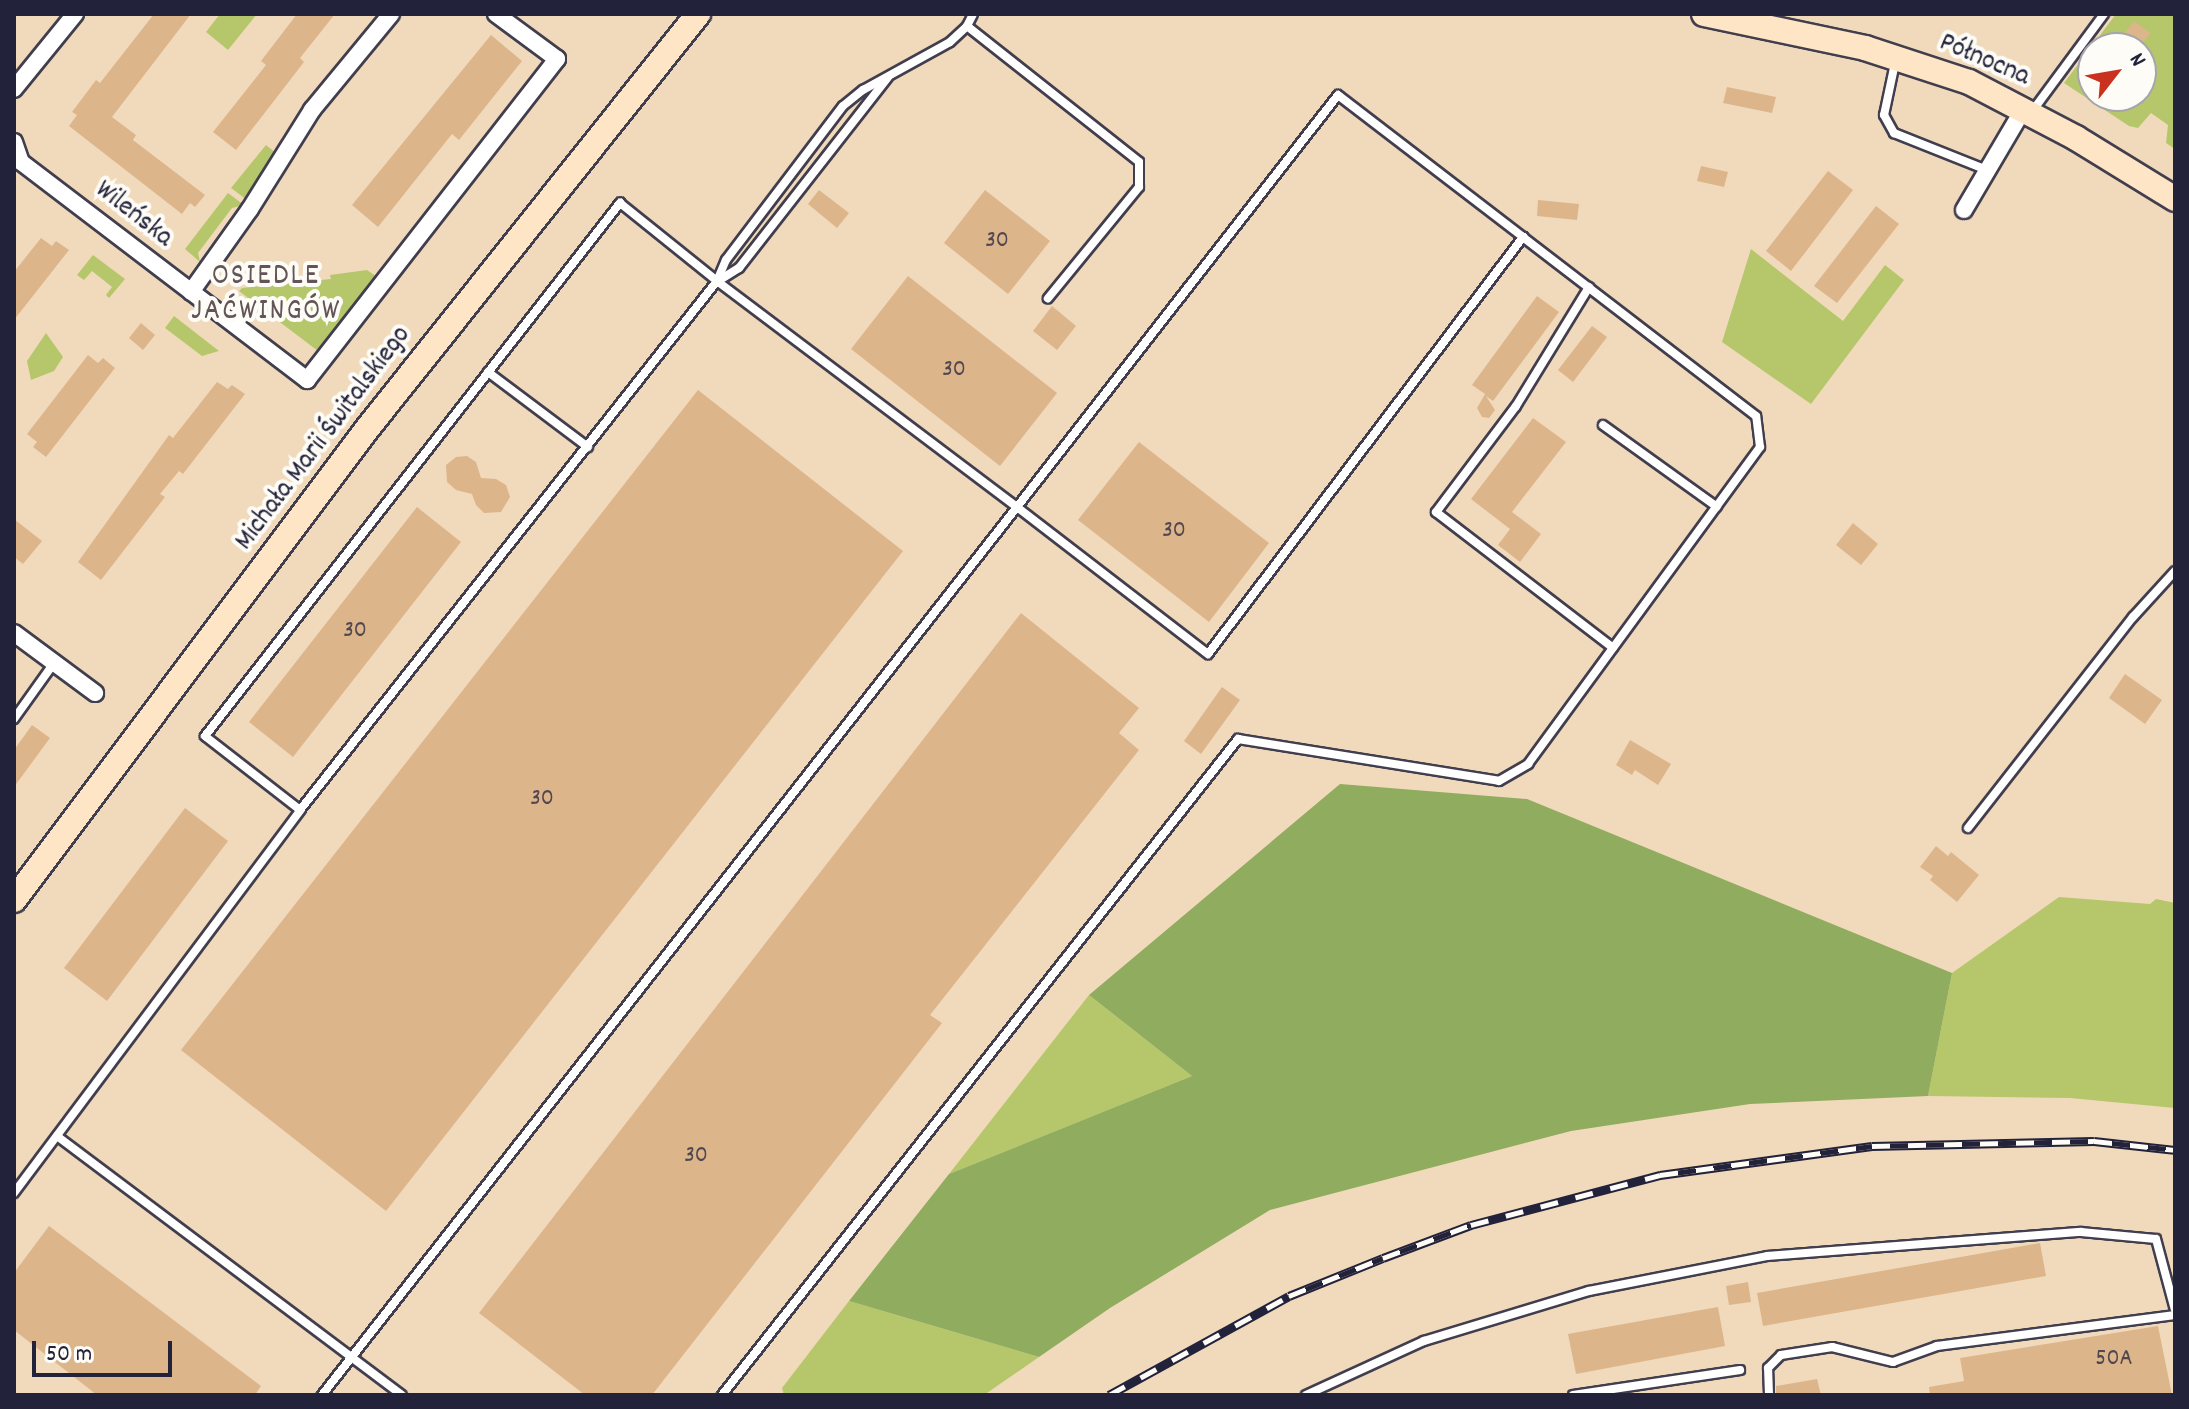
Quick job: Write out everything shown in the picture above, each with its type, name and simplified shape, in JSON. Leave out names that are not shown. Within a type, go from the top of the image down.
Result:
[{"type":"main road","name":"Północna","points":[[1704,14],[1865,48],[1969,82],[2121,164],[2175,199]]},
{"type":"main road","name":"Michała Marii Świtalskiego","points":[[14,900],[367,429],[577,170],[694,16]]},
{"type":"street","points":[[14,89],[75,14]]},
{"type":"street","points":[[191,292],[250,209],[312,110],[391,14]]},
{"type":"street","name":"Wileńska","points":[[14,142],[18,166],[307,380],[557,59],[496,14]]},
{"type":"street","points":[[1964,210],[2026,112]]},
{"type":"street","points":[[14,633],[95,693]]},
{"type":"lane","points":[[14,1193],[300,810],[717,281],[726,260],[843,106],[891,74],[950,42],[967,26],[973,14]]},
{"type":"lane","points":[[2026,112],[2104,14]]},
{"type":"lane","points":[[967,26],[1139,162],[1139,187],[1048,298]]},
{"type":"lane","points":[[1896,58],[1884,115],[1894,133],[1987,170]]},
{"type":"lane","points":[[717,281],[739,268],[891,74]]},
{"type":"lane","points":[[322,1395],[1338,95],[1756,416],[1760,447],[1528,764],[1499,781],[1238,739],[722,1395]]},
{"type":"lane","points":[[300,810],[205,736],[620,203],[717,281],[1208,654],[1523,237]]},
{"type":"lane","points":[[1589,287],[1516,406],[1436,512],[1613,648]]},
{"type":"lane","points":[[488,372],[588,447]]},
{"type":"lane","points":[[1603,425],[1717,507]]},
{"type":"lane","points":[[1968,828],[2133,617],[2175,571]]},
{"type":"lane","points":[[14,719],[54,663]]},
{"type":"lane","points":[[57,1136],[402,1395]]},
{"type":"lane","points":[[1306,1395],[1424,1341],[1589,1291],[1767,1256],[2081,1232],[2156,1239],[2175,1312],[1937,1346],[1893,1362],[1832,1347],[1781,1355],[1768,1368],[1769,1395]]},
{"type":"lane","points":[[1573,1395],[1740,1370]]},
{"type":"green space","points":[[220,14],[257,14],[228,50],[206,32]]},
{"type":"green space","points":[[2116,14],[2175,14],[2175,149],[2166,143],[2168,125],[2151,113],[2138,128],[2129,126],[2108,112],[2157,112],[2157,32],[2102,32]]},
{"type":"green space","points":[[2077,66],[2077,92],[2064,83]]},
{"type":"green space","points":[[266,145],[276,153],[247,200],[231,188]]},
{"type":"green space","points":[[228,193],[244,205],[232,208],[198,253],[200,262],[185,249]]},
{"type":"green space","points":[[1751,249],[1843,321],[1885,265],[1904,280],[1811,404],[1722,342]]},
{"type":"green space","points":[[93,255],[125,279],[109,298],[106,295],[112,287],[92,271],[84,280],[77,275]]},
{"type":"green space","points":[[367,270],[377,277],[318,351],[239,291],[242,288],[331,279],[330,275]]},
{"type":"green space","points":[[174,316],[219,351],[202,356],[165,328]]},
{"type":"green space","points":[[46,333],[63,357],[54,371],[31,380],[27,361]]},
{"type":"green space","points":[[1340,784],[1527,799],[1952,973],[1928,1096],[1750,1104],[1571,1131],[1270,1210],[1110,1308],[1039,1357],[849,1301],[949,1174],[1192,1076],[1089,995]]},
{"type":"green space","points":[[2059,897],[2150,904],[2156,899],[2175,903],[2175,1108],[2070,1098],[1928,1096],[1952,973]]},
{"type":"green space","points":[[1089,995],[1192,1076],[949,1174]]},
{"type":"green space","points":[[849,1301],[1039,1357],[984,1395],[784,1395],[782,1388]]},
{"type":"building","points":[[154,14],[191,14],[112,117],[136,135],[133,140],[205,195],[195,207],[190,203],[182,214],[69,126],[77,115],[72,112],[96,80],[100,83]]},
{"type":"building","points":[[297,14],[335,14],[300,58],[304,62],[236,150],[213,132],[266,65],[261,61]]},
{"type":"building","points":[[2134,21],[2149,32],[2126,32]]},
{"type":"building","points":[[491,35],[522,61],[459,140],[452,134],[378,227],[352,205]]},
{"type":"building","points":[[1727,87],[1776,97],[1772,113],[1723,103]]},
{"type":"building","points":[[1701,166],[1728,172],[1724,187],[1697,181]]},
{"type":"building","points":[[1828,171],[1853,190],[1791,271],[1766,251]]},
{"type":"building","points":[[819,190],[849,213],[837,228],[808,204]]},
{"type":"building","points":[[985,190],[1050,241],[1008,294],[944,243]]},
{"type":"building","points":[[1538,200],[1579,204],[1577,220],[1537,216]]},
{"type":"building","points":[[1876,206],[1899,224],[1837,303],[1814,286]]},
{"type":"building","points":[[41,238],[52,246],[56,241],[69,250],[14,320],[14,272]]},
{"type":"building","points":[[908,276],[1057,393],[1000,466],[851,349]]},
{"type":"building","points":[[1537,296],[1559,312],[1493,401],[1486,396],[1495,410],[1489,418],[1482,417],[1477,408],[1485,394],[1472,385]]},
{"type":"building","points":[[1052,306],[1076,326],[1057,350],[1033,331]]},
{"type":"building","points":[[141,323],[155,335],[143,350],[129,338]]},
{"type":"building","points":[[1592,326],[1607,337],[1573,382],[1558,370]]},
{"type":"building","points":[[88,355],[98,363],[103,358],[115,368],[46,457],[33,447],[37,442],[27,434]]},
{"type":"building","points":[[217,382],[228,389],[232,385],[245,394],[183,474],[179,471],[160,494],[165,497],[101,580],[78,562],[169,435],[173,438]]},
{"type":"building","points":[[698,390],[903,551],[386,1211],[181,1050]]},
{"type":"building","points":[[1533,418],[1566,442],[1512,512],[1541,534],[1520,562],[1498,545],[1510,529],[1471,499]]},
{"type":"building","points":[[1139,442],[1269,543],[1209,622],[1078,520]]},
{"type":"building","points":[[467,456],[476,462],[481,478],[496,479],[506,485],[510,497],[501,512],[484,513],[476,505],[472,494],[456,490],[447,482],[446,465],[456,457]]},
{"type":"building","points":[[417,507],[461,542],[293,757],[249,722]]},
{"type":"building","points":[[14,519],[42,541],[23,564],[14,557]]},
{"type":"building","points":[[1853,523],[1878,544],[1861,565],[1836,545]]},
{"type":"building","points":[[1021,613],[1139,708],[1119,733],[1139,750],[930,1015],[942,1023],[652,1395],[585,1395],[479,1313]]},
{"type":"building","points":[[2125,674],[2162,700],[2145,724],[2109,698]]},
{"type":"building","points":[[1222,687],[1240,700],[1201,754],[1184,741]]},
{"type":"building","points":[[32,725],[50,738],[14,787],[14,750]]},
{"type":"building","points":[[1630,740],[1671,764],[1658,785],[1635,770],[1632,775],[1616,765]]},
{"type":"building","points":[[185,808],[228,841],[107,1001],[64,968]]},
{"type":"building","points":[[1936,846],[1948,856],[1951,852],[1979,875],[1957,902],[1930,880],[1933,876],[1920,867]]},
{"type":"building","points":[[49,1226],[261,1386],[255,1395],[97,1395],[14,1330],[14,1273]]},
{"type":"building","points":[[2040,1243],[2046,1276],[1763,1326],[1757,1293]]},
{"type":"building","points":[[1748,1282],[1751,1302],[1729,1305],[1726,1286]]},
{"type":"building","points":[[1718,1307],[1725,1346],[1576,1374],[1568,1334]]},
{"type":"building","points":[[2158,1326],[2172,1395],[1930,1395],[1929,1387],[1964,1381],[1960,1358]]},
{"type":"building","points":[[1817,1379],[1821,1395],[1776,1395],[1776,1386]]},
{"type":"railway","points":[[1109,1395],[1289,1296],[1383,1258],[1471,1225],[1660,1175],[1872,1146],[2094,1141],[2175,1150]]},
{"type":"district","name":"OSIEDLE JAĆWINGÓW","points":[[266,295]]}]
